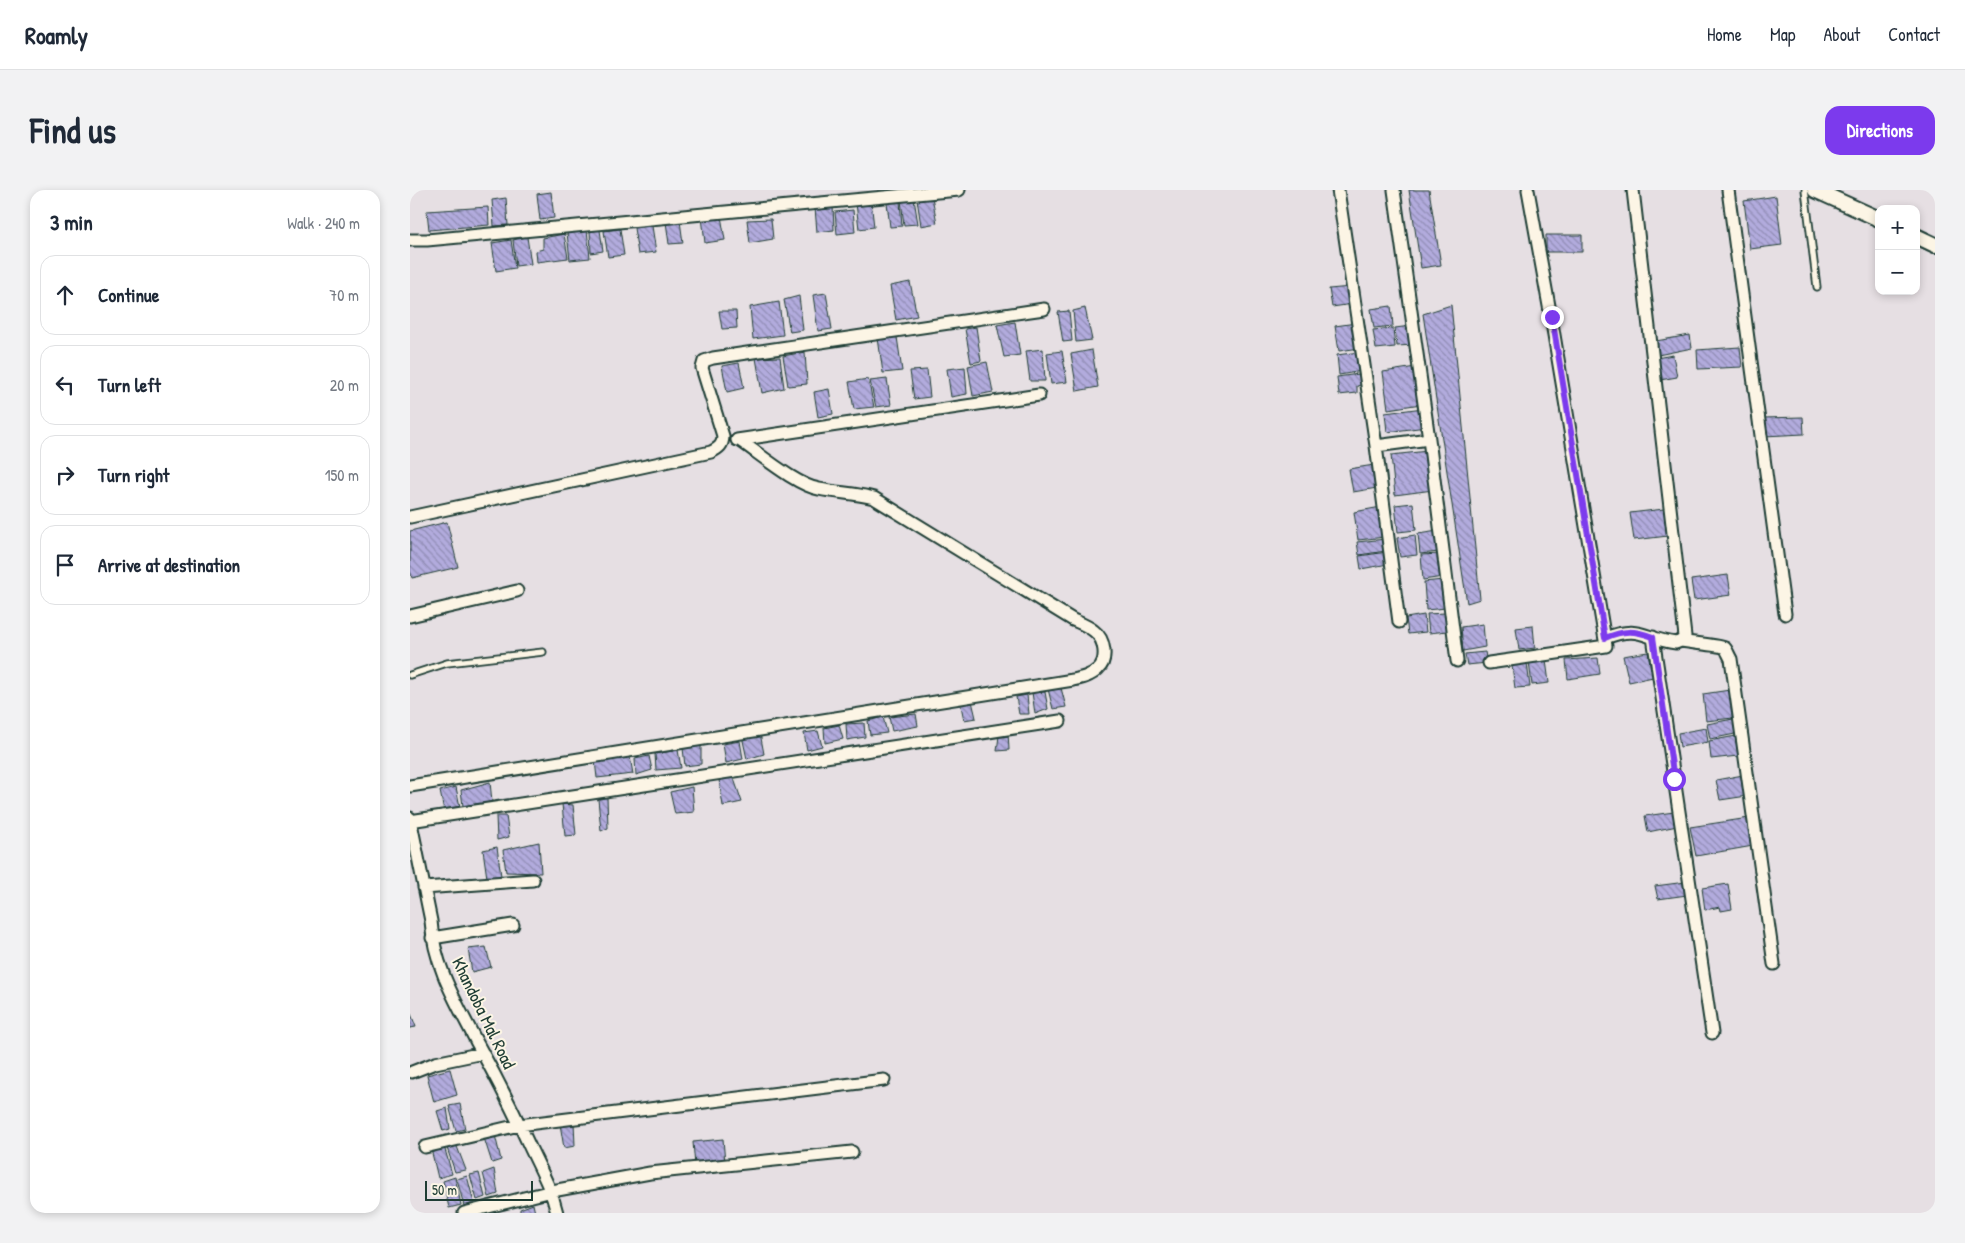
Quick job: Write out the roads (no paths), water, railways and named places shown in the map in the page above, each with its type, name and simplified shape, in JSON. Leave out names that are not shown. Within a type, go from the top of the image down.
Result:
[{"type":"street","points":[[410,240],[959,190]]},
{"type":"street","points":[[1338,190],[1376,446],[1399,622]]},
{"type":"street","points":[[1394,190],[1429,439],[1457,661]]},
{"type":"street","points":[[1489,663],[1606,646],[1552,317],[1528,190]]},
{"type":"street","points":[[1633,190],[1685,631],[1685,636],[1681,641]]},
{"type":"street","points":[[1728,190],[1785,614]]},
{"type":"street","points":[[1815,190],[1875,217]]},
{"type":"street","points":[[1920,238],[1935,245]]},
{"type":"street","points":[[410,517],[711,452],[720,447],[723,442],[723,436],[702,368],[704,361],[713,358],[1044,308]]},
{"type":"street","points":[[723,442],[1039,395]]},
{"type":"street","points":[[1376,446],[1429,439]]},
{"type":"street","points":[[410,786],[1073,680],[1089,676],[1100,668],[1104,654],[1102,641],[1095,631],[1073,620],[874,498],[856,493],[818,489],[801,483],[739,440]]},
{"type":"street","points":[[410,616],[517,590]]},
{"type":"street","points":[[1605,638],[1617,633],[1638,631],[1669,642],[1681,641],[1700,645],[1716,645],[1725,648],[1731,659],[1774,964]]},
{"type":"street","points":[[1653,637],[1712,1032]]},
{"type":"street","points":[[410,819],[1060,721]]},
{"type":"street","name":"Khandoba Mal Road","points":[[410,819],[432,938],[441,971],[552,1191],[557,1213]]},
{"type":"street","points":[[424,888],[533,880]]},
{"type":"street","points":[[432,938],[513,925]]},
{"type":"street","points":[[412,1072],[435,1063],[483,1054]]},
{"type":"street","points":[[426,1147],[519,1125],[884,1080]]},
{"type":"street","points":[[464,1213],[552,1191],[650,1173],[852,1152]]},
{"type":"lane","points":[[1805,190],[1817,287]]},
{"type":"lane","points":[[410,675],[447,664],[543,652]]}]
